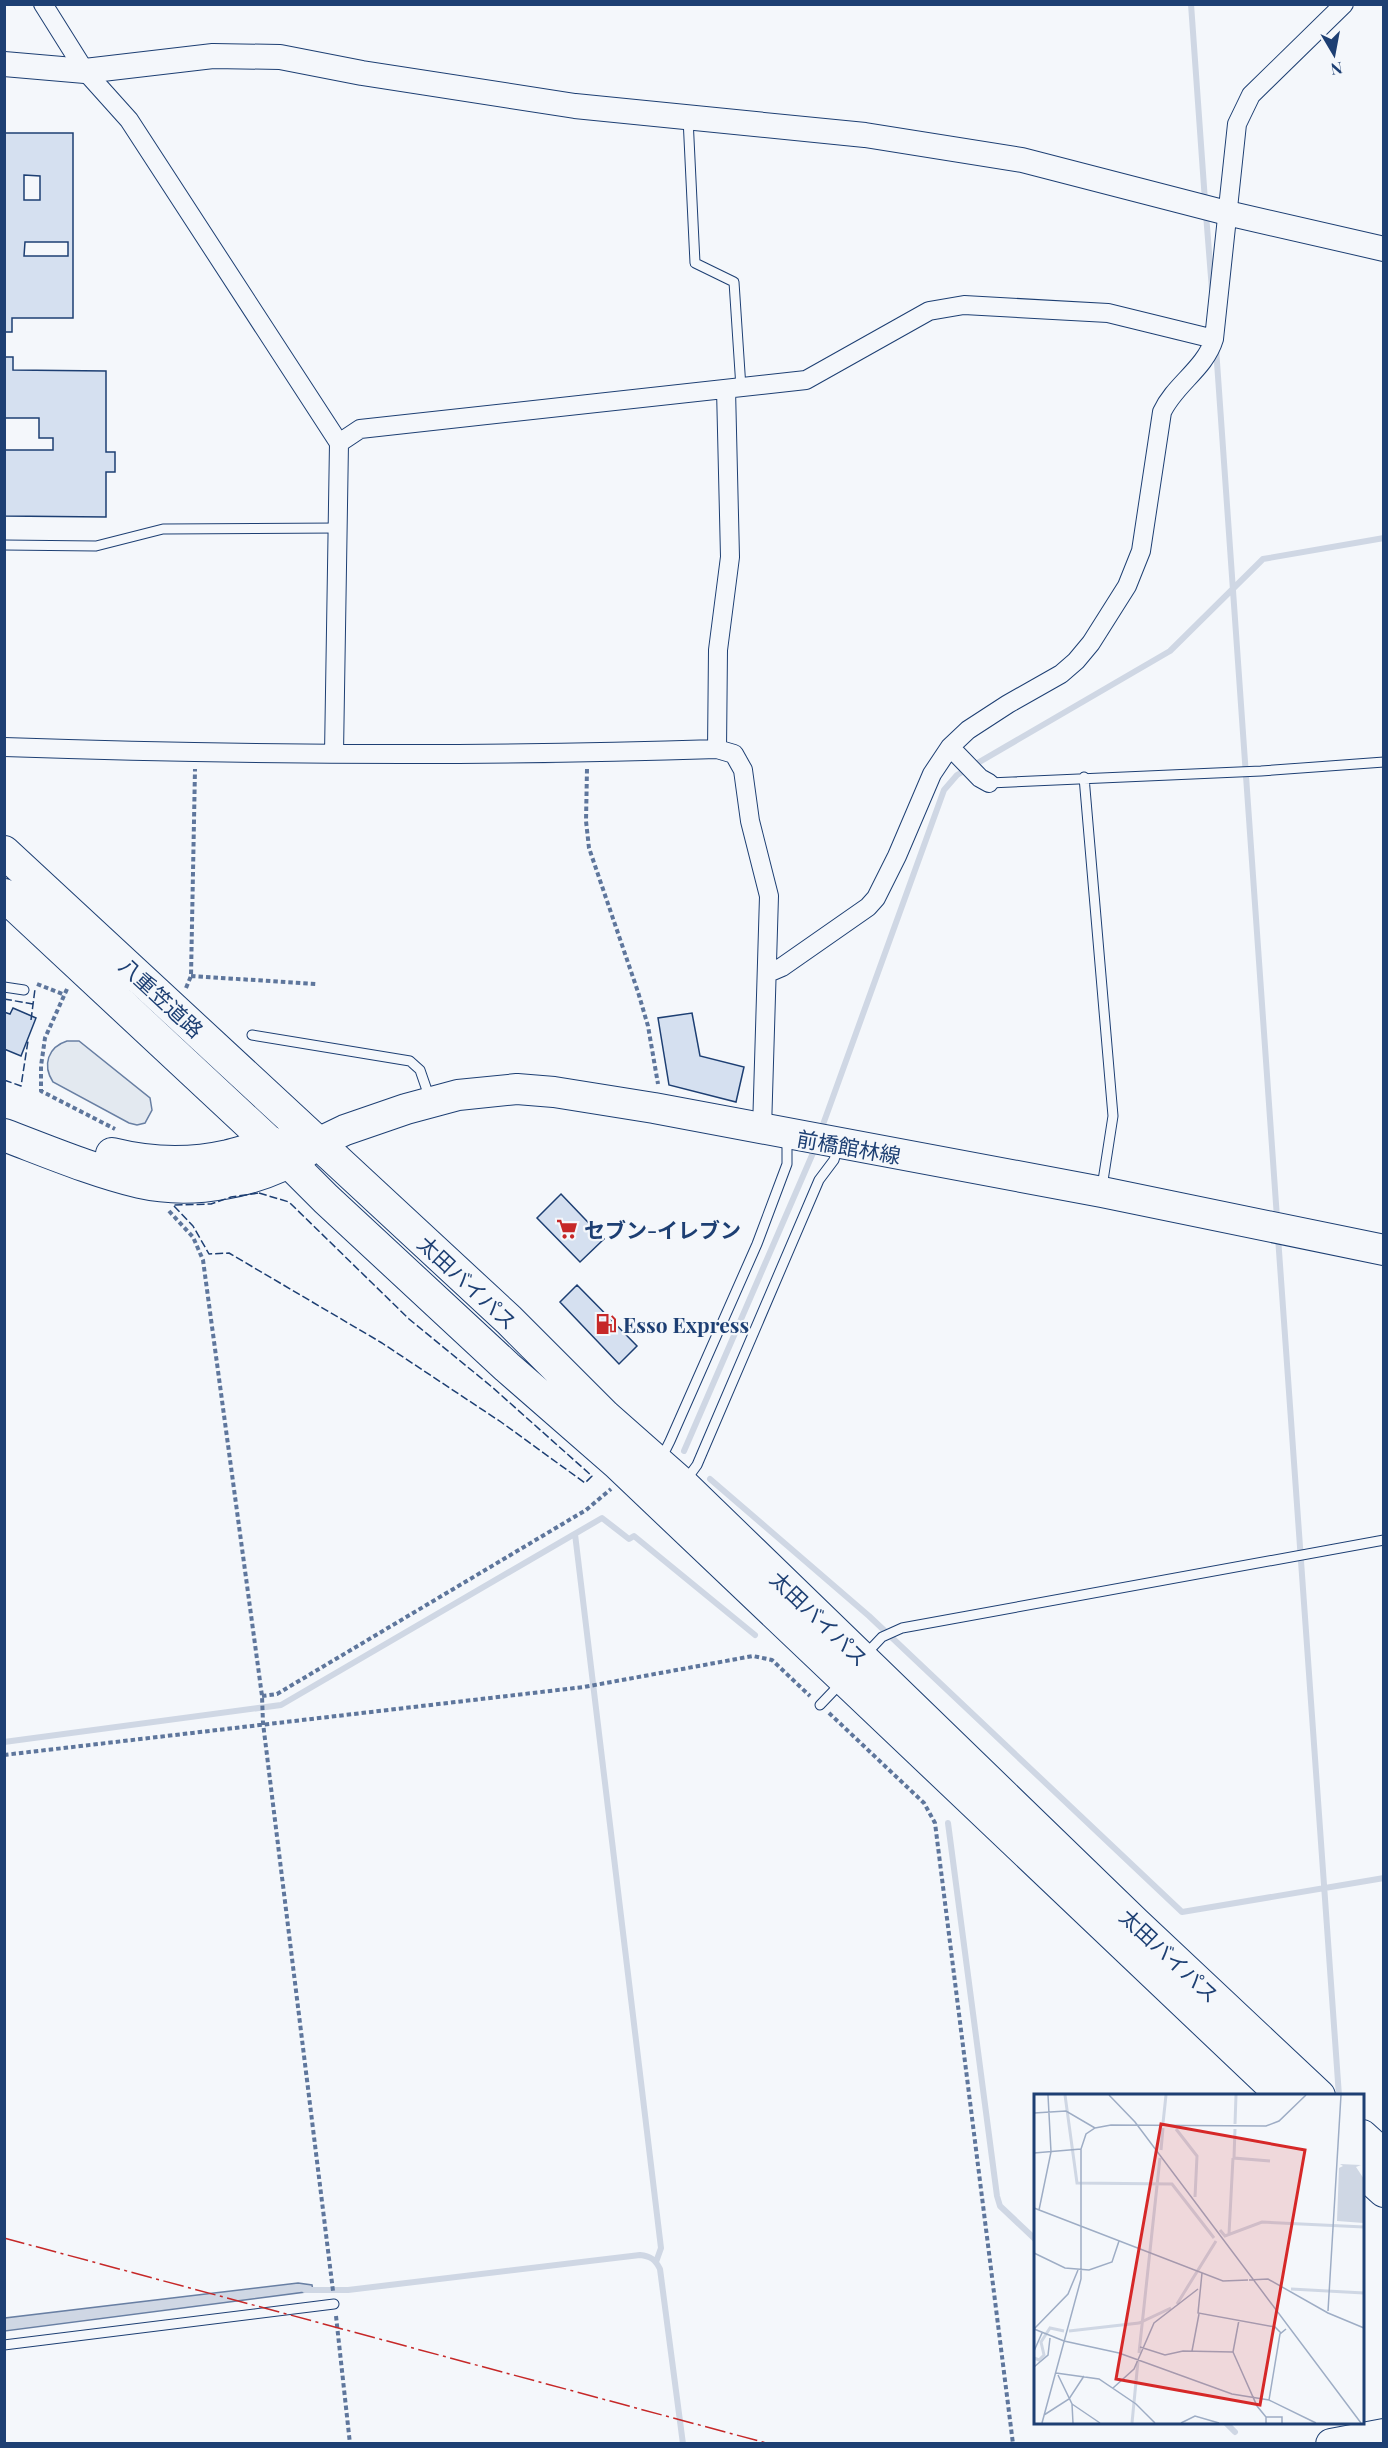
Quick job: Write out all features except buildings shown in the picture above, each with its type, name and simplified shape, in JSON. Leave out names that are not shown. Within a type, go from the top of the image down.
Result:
[{"type":"highway","name":"八重笠道路","points":[[4,852],[318,1143]]},
{"type":"highway","name":"八重笠道路","points":[[4,895],[280,1153]]},
{"type":"highway","points":[[4,1114],[82,1145],[139,1161],[170,1164],[226,1156],[280,1153],[318,1143]]},
{"type":"highway","points":[[4,1135],[90,1167],[152,1184],[197,1185],[221,1183],[253,1176],[280,1153]]},
{"type":"highway","name":"太田バイパス","points":[[318,1143],[508,1320],[605,1416],[682,1484],[853,1669],[1281,2094]]},
{"type":"highway","name":"太田バイパス","points":[[280,1153],[326,1199],[507,1367],[853,1669],[1135,1923],[1317,2094]]},
{"type":"highway","points":[[1364,2138],[1383,2156]]},
{"type":"highway","points":[[1364,2173],[1383,2192]]},
{"type":"main road","name":"前橋館林線","points":[[318,1143],[345,1130],[430,1101],[483,1091],[517,1089],[554,1092],[654,1108],[1102,1192],[1383,1250]]},
{"type":"main road","points":[[1331,2444],[1383,2434]]},
{"type":"street","points":[[43,4],[85,71],[129,120],[339,443],[334,753]]},
{"type":"street","points":[[768,974],[782,967],[868,907],[876,898],[932,774],[956,754],[978,724],[1061,674],[1076,661],[1101,628],[1131,578],[1141,550],[1162,412],[1166,403],[1203,363],[1214,339],[1237,124],[1251,95],[1344,4]]},
{"type":"street","points":[[4,64],[85,71],[213,56],[280,57],[362,73],[542,101],[875,136],[1022,160],[1227,213],[1383,249]]},
{"type":"street","points":[[339,443],[360,429],[806,380],[929,312],[964,304],[1108,313],[1214,339]]},
{"type":"street","points":[[717,749],[718,650],[730,557],[734,389]]},
{"type":"street","points":[[4,747],[196,753],[587,754],[717,749],[734,754],[743,770],[750,821],[769,896],[768,974],[785,1134]]},
{"type":"street","points":[[956,754],[985,780]]},
{"type":"lane","points":[[688,116],[695,263],[734,282],[734,389]]},
{"type":"lane","points":[[4,545],[96,546],[163,529],[338,528]]},
{"type":"lane","points":[[985,780],[1261,771],[1383,762]]},
{"type":"lane","points":[[1084,777],[1113,1116],[1102,1192]]},
{"type":"lane","points":[[4,987],[24,990]]},
{"type":"lane","points":[[252,1035],[410,1061],[420,1070],[430,1101]]},
{"type":"lane","points":[[654,1458],[666,1449],[670,1441],[756,1244],[787,1164],[785,1134]]},
{"type":"lane","points":[[682,1484],[697,1465],[819,1180],[834,1160],[836,1143]]},
{"type":"lane","points":[[820,1705],[882,1637],[902,1628],[1383,1540]]},
{"type":"lane","points":[[4,2345],[334,2304]]},
{"type":"path","points":[[184,991],[191,976],[196,753]]},
{"type":"path","points":[[587,754],[586,821],[590,848],[648,1026],[658,1083],[654,1108]]},
{"type":"path","points":[[191,976],[316,984]]},
{"type":"path","points":[[68,982],[65,995],[45,1038],[41,1065],[41,1091],[116,1129]]},
{"type":"path","points":[[33,983],[65,995]]},
{"type":"path","points":[[152,1184],[156,1197],[193,1237],[203,1260],[262,1696],[263,1723],[350,2444]]},
{"type":"path","points":[[262,1696],[277,1694],[586,1510],[628,1474]]},
{"type":"path","points":[[4,1755],[584,1687],[753,1656],[772,1660],[924,1803],[935,1822],[1013,2444]]},
{"type":"shaded area","points":[[67,1041],[79,1041],[150,1098],[152,1110],[145,1123],[137,1125],[129,1123],[53,1082],[48,1069],[49,1057],[55,1048]]},
{"type":"shaded area","points":[[298,2283],[312,2285],[313,2291],[5,2331],[5,2318]]},
{"type":"waterway","points":[[1191,4],[1205,201]]},
{"type":"waterway","points":[[1206,214],[1212,290]]},
{"type":"waterway","points":[[1216,348],[1277,1218]]},
{"type":"waterway","points":[[821,1130],[944,790],[957,775],[1170,651],[1263,559],[1384,538]]},
{"type":"waterway","points":[[684,1451],[816,1146]]},
{"type":"waterway","points":[[1278,1237],[1339,2094]]},
{"type":"waterway","points":[[710,1479],[869,1616],[1182,1912],[1384,1878]]},
{"type":"waterway","points":[[4,1742],[281,1705],[602,1518],[629,1539],[634,1536],[755,1635]]},
{"type":"waterway","points":[[575,1534],[661,2248],[656,2262]]},
{"type":"waterway","points":[[948,1823],[997,2196],[1000,2206],[1034,2238]]},
{"type":"waterway","points":[[305,2290],[348,2290],[640,2255],[649,2257],[660,2269],[683,2444]]},
{"type":"waterway","points":[[1227,2424],[1235,2432]]},
{"type":"fence","points":[[31,1020],[35,989]]},
{"type":"fence","points":[[4,999],[33,1004]]},
{"type":"fence","points":[[4,1080],[21,1086],[28,1041]]},
{"type":"fence","points":[[259,1193],[289,1202],[409,1319],[492,1387],[592,1476],[585,1483],[501,1422],[382,1343],[229,1253],[209,1254],[193,1226],[173,1205],[211,1204],[231,1197],[259,1193]]},
{"type":"power","points":[[4,2238],[770,2444]]},
{"type":"place","name":"セブン-イレブン","points":[[567,1229]]},
{"type":"place","name":"Esso Express","points":[[606,1324]]}]
